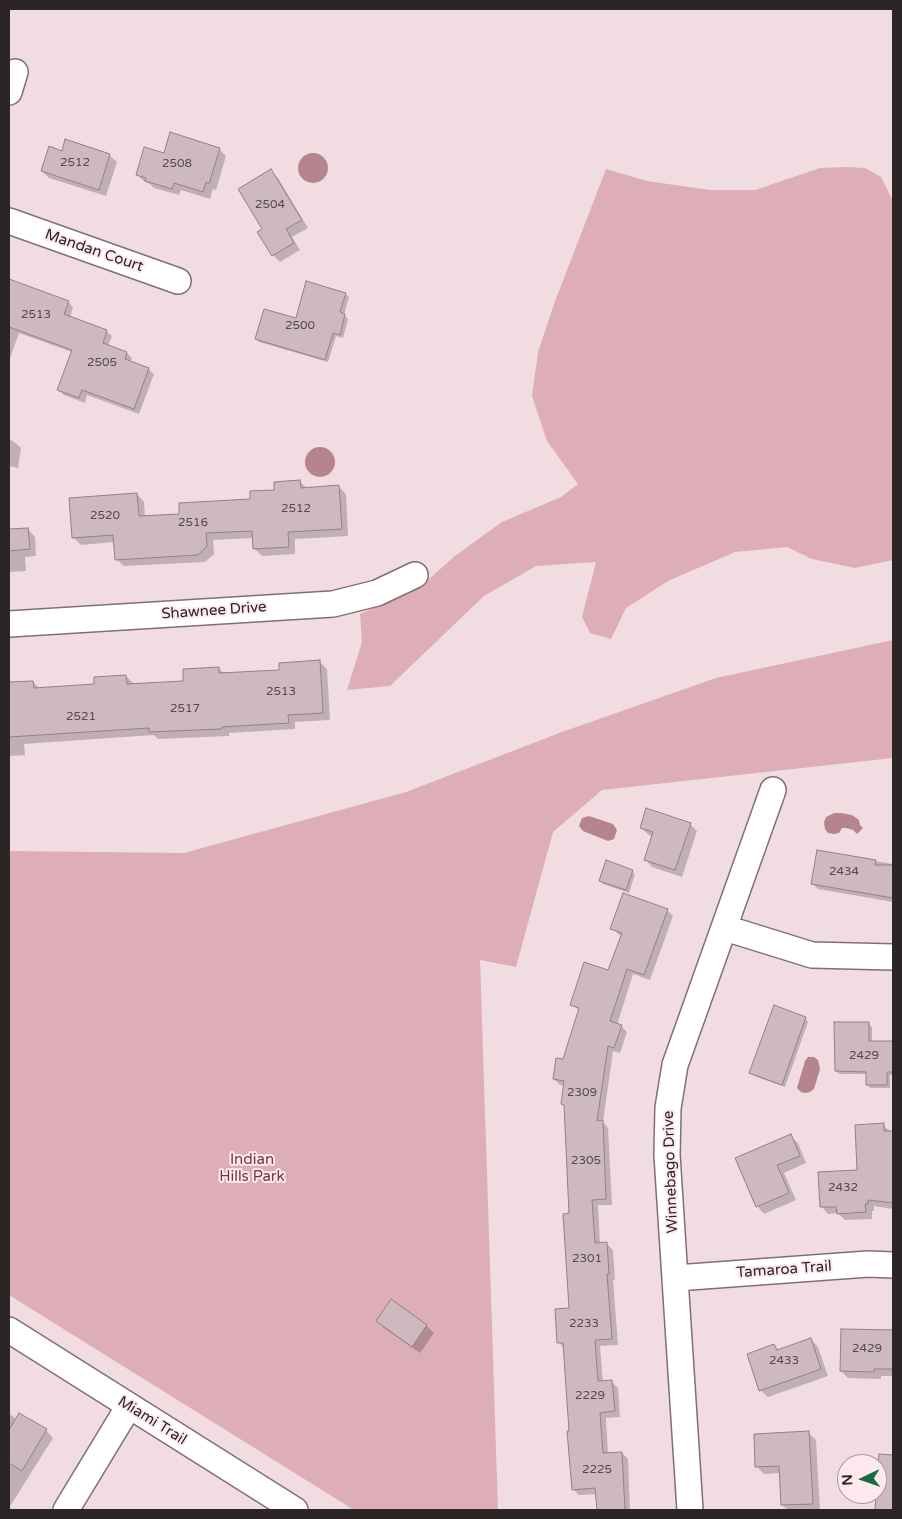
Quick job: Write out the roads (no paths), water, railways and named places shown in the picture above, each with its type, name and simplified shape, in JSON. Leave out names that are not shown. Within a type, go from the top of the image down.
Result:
[{"type":"street","name":"Mandan Court","points":[[9,221],[178,281]]},
{"type":"street","name":"Shawnee Drive","points":[[9,624],[332,604],[377,593],[415,576]]},
{"type":"street","name":"Winnebago Drive","points":[[690,1510],[667,1155],[668,1108],[675,1065],[773,790]]},
{"type":"street","points":[[725,928],[812,955],[893,957]]},
{"type":"street","name":"Tamaroa Trail","points":[[676,1278],[868,1264],[893,1265]]},
{"type":"street","name":"Miami Trail","points":[[9,1330],[295,1510]]},
{"type":"street","points":[[66,1510],[129,1406]]},
{"type":"park label","name":"Indian Hills Park","points":[[252,1168]]}]
